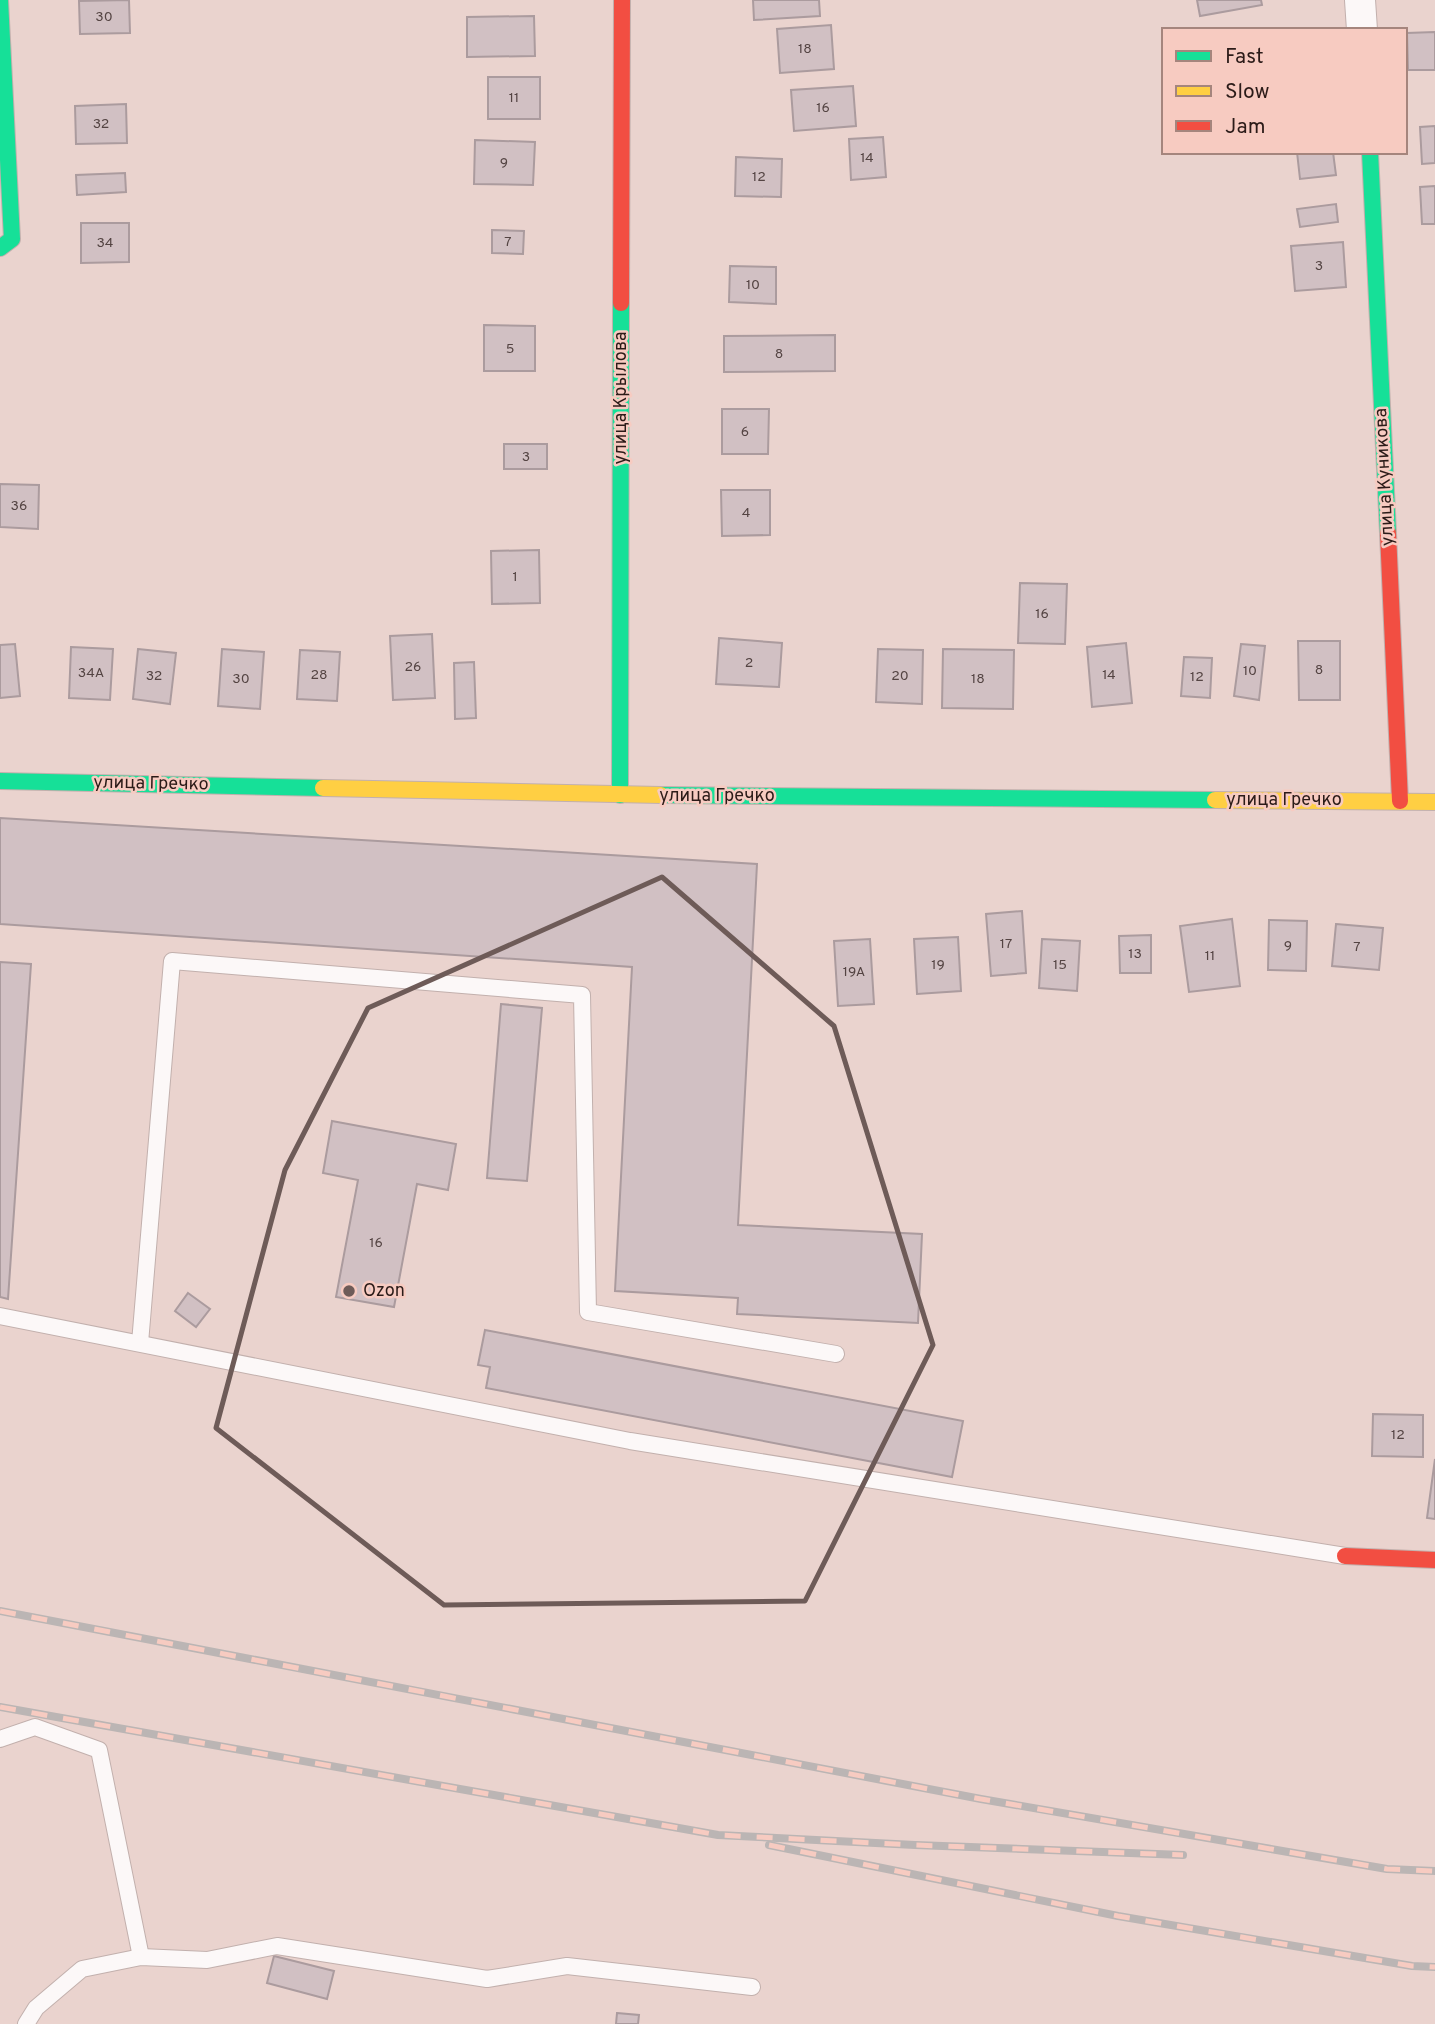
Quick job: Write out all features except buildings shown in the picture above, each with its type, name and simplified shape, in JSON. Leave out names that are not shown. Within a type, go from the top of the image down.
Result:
[{"type":"street","points":[[0,0],[12,240],[0,248]]},
{"type":"street","name":"улица Крылова","points":[[620,795],[622,0]]},
{"type":"street","points":[[1360,0],[1362,28]]},
{"type":"street","name":"улица Куникова","points":[[1370,154],[1400,801]]},
{"type":"street","name":"улица Гречко","points":[[0,781],[620,795],[1435,802]]},
{"type":"street","points":[[1345,1556],[1435,1560]]},
{"type":"lane","points":[[140,1343],[172,961],[582,995],[588,1312],[836,1354]]},
{"type":"lane","points":[[0,1316],[630,1441],[1345,1556]]},
{"type":"lane","points":[[0,1738],[35,1727],[99,1750],[141,1957]]},
{"type":"lane","points":[[26,2024],[36,2008],[82,1969],[141,1957],[207,1960],[277,1946],[487,1979],[567,1966],[751,1987]]},
{"type":"highlighted area","points":[[662,877],[834,1026],[933,1345],[805,1601],[444,1605],[216,1428],[285,1170],[368,1008]]},
{"type":"railway","points":[[0,1611],[981,1799],[1387,1869],[1435,1871]]},
{"type":"railway","points":[[0,1707],[718,1835],[1183,1855]]},
{"type":"railway","points":[[769,1845],[1118,1916],[1412,1966],[1435,1967]]},
{"type":"traffic: fast","points":[[0,0],[12,239],[0,248]]},
{"type":"traffic: fast","points":[[1370,154],[1388,533]]},
{"type":"traffic: fast","points":[[620,795],[621,303]]},
{"type":"traffic: fast","points":[[0,781],[323,788]]},
{"type":"traffic: fast","points":[[661,795],[1215,800]]},
{"type":"traffic: slow","points":[[323,788],[661,795]]},
{"type":"traffic: slow","points":[[1215,800],[1435,802]]},
{"type":"traffic: jam","points":[[621,303],[622,0]]},
{"type":"traffic: jam","points":[[1388,533],[1400,801]]},
{"type":"traffic: jam","points":[[1345,1556],[1435,1560]]},
{"type":"place","name":"Ozon","points":[[349,1291]]}]
